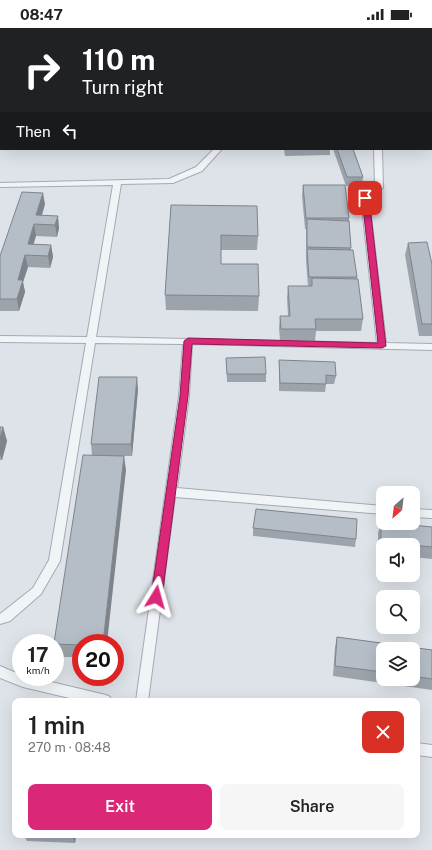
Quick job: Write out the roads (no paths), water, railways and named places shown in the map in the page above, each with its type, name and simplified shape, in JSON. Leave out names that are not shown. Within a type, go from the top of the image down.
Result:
[{"type":"lane","points":[[0,185],[170,181],[199,169],[217,150]]},
{"type":"lane","points":[[378,150],[379,188],[365,198],[382,346]]},
{"type":"lane","points":[[0,619],[6,617],[37,591],[54,561],[117,183]]},
{"type":"lane","points":[[0,339],[188,341],[432,347]]},
{"type":"lane","points":[[142,698],[184,396],[188,341]]},
{"type":"lane","points":[[171,492],[376,509]]},
{"type":"lane","points":[[420,513],[432,514]]},
{"type":"lane","points":[[0,672],[23,681],[94,698]]},
{"type":"lane","points":[[420,749],[432,751]]}]
